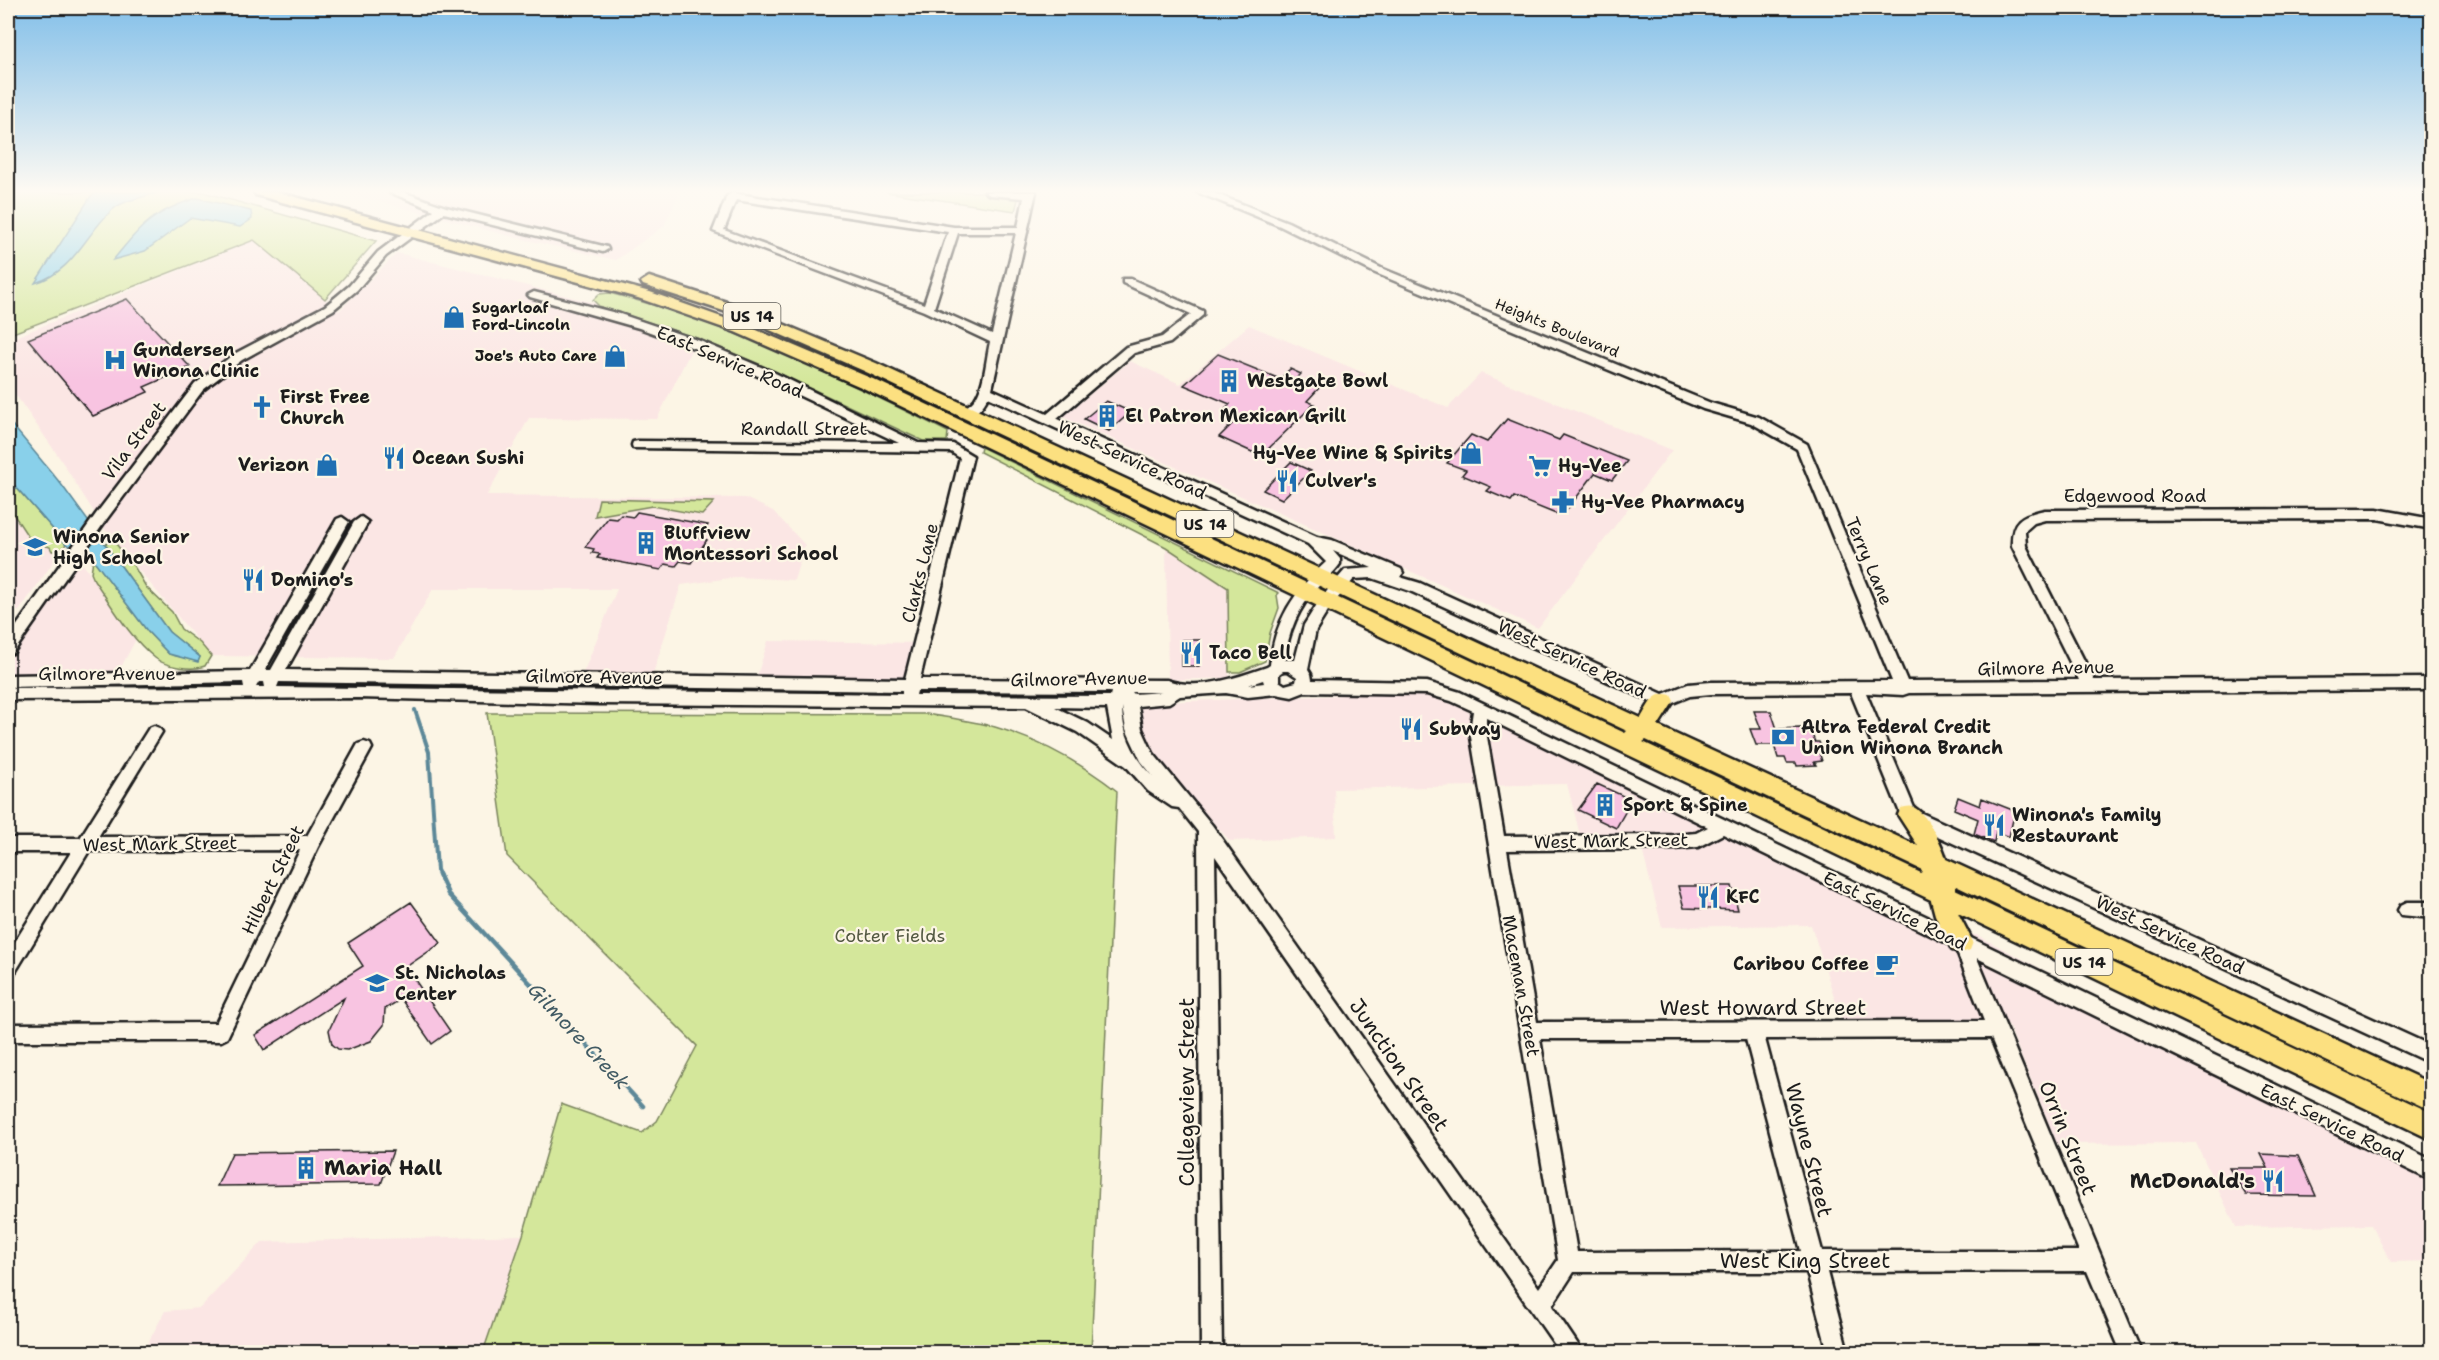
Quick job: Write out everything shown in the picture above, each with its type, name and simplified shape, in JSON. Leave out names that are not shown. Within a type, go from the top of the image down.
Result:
[{"type":"highway","name":"US 14","points":[[511,255],[694,312],[809,357],[930,414],[1312,585],[1339,587],[1616,728],[1641,752],[2432,1127]]},
{"type":"highway","name":"US 14","points":[[540,255],[620,274],[729,308],[788,331],[968,412],[1312,585]]},
{"type":"highway","points":[[930,414],[947,416],[968,412]]},
{"type":"highway","points":[[1663,702],[1645,729],[1631,739],[1616,728],[1627,716],[1648,705],[1663,702]]},
{"type":"highway","points":[[1645,729],[1683,747]]},
{"type":"highway","points":[[1641,752],[1655,743],[1683,747]]},
{"type":"highway","name":"US 14","points":[[1683,747],[2430,1098]]},
{"type":"highway","points":[[1885,842],[1894,843],[1905,839],[1910,827],[1909,815]]},
{"type":"highway","points":[[1894,872],[1915,877],[1927,876],[1932,874],[1936,866],[1930,848],[1909,815]]},
{"type":"highway","points":[[1960,942],[1949,920],[1941,895],[1944,886],[1983,888]]},
{"type":"highway","points":[[1960,942],[1962,933],[1969,922],[1983,921],[2006,926]]},
{"type":"highway","points":[[2382,1104],[2413,1111],[2425,1107],[2430,1098]]},
{"type":"street","name":"Vila Street","points":[[8,649],[101,517],[199,387],[238,357],[302,324],[334,304],[353,288],[381,255]]},
{"type":"street","points":[[784,255],[927,309],[996,340]]},
{"type":"street","points":[[927,309],[945,255]]},
{"type":"street","points":[[968,412],[979,403],[985,391],[1015,255]]},
{"type":"street","name":"Heights Boulevard","points":[[1348,255],[1377,270],[1707,406],[1755,420],[1802,447]]},
{"type":"street","points":[[1047,421],[1130,350],[1166,340],[1199,313],[1127,281]]},
{"type":"street","name":"East Service Road","points":[[534,296],[594,309],[691,342],[749,366],[918,448]]},
{"type":"street","name":"West Service Road","points":[[985,391],[1313,541],[1327,543],[1395,573],[1415,587]]},
{"type":"street","name":"Randall Street","points":[[638,445],[953,448],[967,456]]},
{"type":"street","name":"Terry Lane","points":[[1802,447],[1903,689]]},
{"type":"street","name":"Clarks Lane","points":[[910,691],[967,456]]},
{"type":"street","name":"Edgewood Road","points":[[2090,687],[2019,546],[2018,531],[2023,523],[2033,517],[2045,515],[2377,513],[2432,524]]},
{"type":"street","points":[[244,693],[342,522]]},
{"type":"street","points":[[264,693],[361,522]]},
{"type":"street","name":"West Service Road","points":[[1312,585],[1333,564],[1333,559],[1313,541]]},
{"type":"street","points":[[1302,676],[1309,629],[1339,587],[1350,561],[1341,550]]},
{"type":"street","name":"West Service Road","points":[[1339,587],[1372,573],[1415,587],[1663,702]]},
{"type":"street","points":[[1276,688],[1270,680],[1283,627],[1288,615],[1312,585]]},
{"type":"street","name":"Gilmore Avenue","points":[[8,694],[357,692],[598,698],[1121,686],[1167,686],[1176,690],[1226,687],[1248,691],[1276,688],[1286,692],[1302,676],[1292,665],[1274,669],[1226,687]]},
{"type":"street","name":"Gilmore Avenue","points":[[8,681],[275,676],[910,691],[1011,700],[1122,701],[1169,697],[1176,690]]},
{"type":"street","name":"East Service Road","points":[[1302,676],[1348,687],[1437,690],[1481,709],[2432,1171]]},
{"type":"street","name":"Gilmore Avenue","points":[[1663,702],[1674,695],[1697,689],[2432,684]]},
{"type":"street","name":"Junction Street","points":[[1121,686],[1122,701],[1118,733],[1137,770],[1152,784],[1186,807]]},
{"type":"street","points":[[1857,689],[1909,815]]},
{"type":"street","points":[[1011,700],[1055,713],[1076,723],[1111,746],[1137,770]]},
{"type":"street","name":"Junction Street","points":[[1122,701],[1147,757],[1206,830],[1572,1353]]},
{"type":"street","name":"Maceman Street","points":[[1481,709],[1478,731],[1569,1262]]},
{"type":"street","points":[[8,968],[154,732]]},
{"type":"street","name":"Hilbert Street","points":[[8,1033],[221,1032],[312,843],[364,748]]},
{"type":"street","name":"West Service Road","points":[[1909,815],[2432,1055]]},
{"type":"street","name":"West Mark Street","points":[[1497,843],[1688,841],[1703,838],[1722,827]]},
{"type":"street","name":"Collegeview Street","points":[[1206,830],[1211,1353]]},
{"type":"street","name":"West Mark Street","points":[[8,845],[312,843]]},
{"type":"street","points":[[2407,910],[2432,910]]},
{"type":"street","name":"Orrin Street","points":[[1960,942],[2131,1353]]},
{"type":"street","name":"Wayne Street","points":[[1753,1029],[1838,1353]]},
{"type":"street","name":"West Howard Street","points":[[1528,1031],[1997,1029]]},
{"type":"street","name":"West King Street","points":[[1569,1262],[2092,1261]]},
{"type":"street","points":[[1540,1305],[1569,1262]]},
{"type":"shaded area","points":[[216,255],[273,255],[339,311],[395,255],[407,255],[595,303],[697,338],[657,419],[529,418],[487,495],[745,498],[773,511],[805,545],[794,580],[737,577],[681,585],[652,677],[582,676],[617,589],[433,589],[394,658],[211,656],[106,531],[59,457],[8,384],[8,340]]},
{"type":"shaded area","points":[[596,255],[622,255],[616,260]]},
{"type":"shaded area","points":[[1249,325],[1448,408],[1481,373],[1672,450],[1538,628],[1063,417],[1130,361],[1180,384]]},
{"type":"shaded area","name":"Winona Senior High School","points":[[8,478],[66,544],[19,611],[8,611]]},
{"type":"shaded area","points":[[1166,547],[1228,584],[1229,678],[1168,680]]},
{"type":"shaded area","points":[[80,560],[136,639],[117,675],[8,678],[8,661]]},
{"type":"shaded area","points":[[768,641],[929,643],[921,681],[756,679]]},
{"type":"shaded area","points":[[1423,692],[1463,706],[1468,712],[1500,714],[1949,933],[1977,935],[2150,1026],[2431,1159],[2431,1261],[2391,1262],[2371,1225],[2236,1227],[2196,1143],[2057,1144],[2008,1024],[1843,1024],[1811,925],[1662,927],[1638,834],[1580,835],[1567,784],[1334,789],[1336,837],[1230,841],[1151,754],[1140,731],[1138,714],[1142,705],[1163,702]]},
{"type":"shaded area","points":[[523,1235],[483,1352],[143,1352],[165,1311],[200,1308],[262,1242]]},
{"type":"green space","points":[[8,255],[214,255],[8,335]]},
{"type":"green space","points":[[273,255],[363,255],[325,299]]},
{"type":"green space","points":[[609,293],[696,319],[782,353],[948,432],[947,441],[923,441],[759,364],[697,338],[599,306],[593,300],[599,294]]},
{"type":"green space","points":[[981,447],[1279,593],[1277,595],[1279,608],[1270,633],[1265,661],[1240,672],[1229,672],[1228,588],[1166,547],[980,452]]},
{"type":"green space","points":[[8,478],[66,544],[61,551],[52,551],[50,547],[31,541],[8,506],[13,495],[8,491]]},
{"type":"green space","points":[[599,499],[714,502],[702,515],[652,506],[595,516]]},
{"type":"green space","points":[[113,540],[135,568],[146,587],[172,612],[181,629],[200,643],[211,656],[205,666],[186,668],[160,661],[137,641],[122,621],[94,580],[91,573],[93,559],[148,632],[169,654],[198,661],[200,657],[169,632],[105,544]]},
{"type":"green space","name":"Cotter Fields","points":[[487,713],[927,714],[970,721],[1011,732],[1074,762],[1117,791],[1091,1352],[483,1352],[523,1235],[561,1104],[642,1133],[657,1121],[697,1046],[507,856]]},
{"type":"water","points":[[53,255],[75,255],[48,278],[35,283]]},
{"type":"water","points":[[117,255],[129,255],[113,260]]},
{"type":"water","points":[[8,420],[61,484],[169,632],[200,657],[198,662],[169,654],[148,632],[93,559],[66,544],[8,478]]},
{"type":"building","name":"Gundersen Winona Clinic","points":[[127,299],[190,367],[144,387],[148,392],[93,416],[28,339]]},
{"type":"building","points":[[1218,354],[1280,379],[1290,369],[1301,374],[1296,379],[1319,388],[1307,401],[1314,404],[1261,456],[1219,437],[1239,417],[1224,411],[1230,404],[1184,385]]},
{"type":"building","name":"El Patron Mexican Grill","points":[[1106,401],[1131,412],[1109,431],[1084,419]]},
{"type":"building","name":"Hy-Vee","points":[[1507,419],[1559,440],[1563,435],[1627,461],[1612,480],[1595,473],[1567,510],[1560,508],[1556,514],[1514,497],[1511,501],[1487,491],[1491,487],[1462,475],[1466,470],[1447,463],[1471,435],[1487,442]]},
{"type":"building","name":"Culver's","points":[[1291,462],[1311,471],[1282,499],[1263,490]]},
{"type":"building","name":"Bluffview Montessori School","points":[[637,512],[708,525],[699,538],[707,540],[691,563],[680,561],[676,566],[665,564],[661,570],[597,558],[600,554],[592,553],[594,549],[585,547],[608,518],[617,519],[621,515],[633,517]]},
{"type":"building","name":"Taco Bell","points":[[1182,640],[1200,640],[1199,666],[1182,666]]},
{"type":"building","name":"Altra Federal Credit Union Winona Branch","points":[[1754,711],[1771,711],[1777,729],[1801,728],[1803,732],[1811,732],[1823,752],[1819,752],[1822,761],[1814,762],[1816,765],[1797,766],[1796,763],[1787,763],[1785,758],[1778,758],[1774,745],[1756,745],[1750,729],[1761,729]]},
{"type":"building","name":"Sport & Spine","points":[[1597,784],[1632,800],[1616,828],[1578,810]]},
{"type":"building","name":"Winona's Family Restaurant","points":[[1958,797],[1980,806],[1982,798],[2015,811],[2009,837],[1996,832],[1994,842],[1974,834],[1978,819],[1954,809]]},
{"type":"building","name":"KFC","points":[[1678,886],[1732,886],[1738,910],[1684,908]]},
{"type":"building","name":"St. Nicholas Center","points":[[411,902],[441,943],[406,967],[450,1031],[432,1044],[401,999],[385,1009],[384,1025],[371,1041],[347,1050],[338,1049],[332,1044],[329,1030],[344,998],[264,1050],[255,1035],[363,966],[348,943]]},
{"type":"building","name":"Maria Hall","points":[[393,1151],[381,1184],[217,1186],[232,1153]]},
{"type":"building","name":"McDonald's","points":[[2261,1154],[2298,1156],[2316,1196],[2246,1195],[2229,1168],[2268,1168]]},
{"type":"waterway","name":"Gilmore Creek","points":[[415,710],[429,752],[439,874]]},
{"type":"waterway","name":"Gilmore Creek","points":[[439,874],[448,894],[643,1106]]},
{"type":"place","name":"Sugarloaf Ford-Lincoln","points":[[454,317]]},
{"type":"place","name":"Joe's Auto Care","points":[[615,356]]},
{"type":"place","name":"Gundersen Winona Clinic","points":[[115,360]]},
{"type":"place","name":"Westgate Bowl","points":[[1229,381]]},
{"type":"place","name":"First Free Church","points":[[262,407]]},
{"type":"place","name":"El Patron Mexican Grill","points":[[1107,416]]},
{"type":"place","name":"Hy-Vee Wine & Spirits","points":[[1471,453]]},
{"type":"place","name":"Ocean Sushi","points":[[394,458]]},
{"type":"place","name":"Verizon","points":[[327,465]]},
{"type":"place","name":"Hy-Vee","points":[[1540,466]]},
{"type":"place","name":"Culver's","points":[[1287,481]]},
{"type":"place","name":"Hy-Vee Pharmacy","points":[[1563,502]]},
{"type":"place","name":"Bluffview Montessori School","points":[[646,543]]},
{"type":"place","name":"Winona Senior High School","points":[[35,547]]},
{"type":"place","name":"Domino's","points":[[253,580]]},
{"type":"place","name":"Taco Bell","points":[[1191,653]]},
{"type":"place","name":"Subway","points":[[1411,729]]},
{"type":"place","name":"Altra Federal Credit Union Winona Branch","points":[[1783,737]]},
{"type":"place","name":"Sport & Spine","points":[[1605,805]]},
{"type":"place","name":"Winona's Family Restaurant","points":[[1994,825]]},
{"type":"place","name":"KFC","points":[[1708,897]]},
{"type":"place","name":"Caribou Coffee","points":[[1887,964]]},
{"type":"place","name":"St. Nicholas Center","points":[[377,983]]},
{"type":"place","name":"Maria Hall","points":[[306,1168]]},
{"type":"place","name":"McDonald's","points":[[2273,1181]]}]
